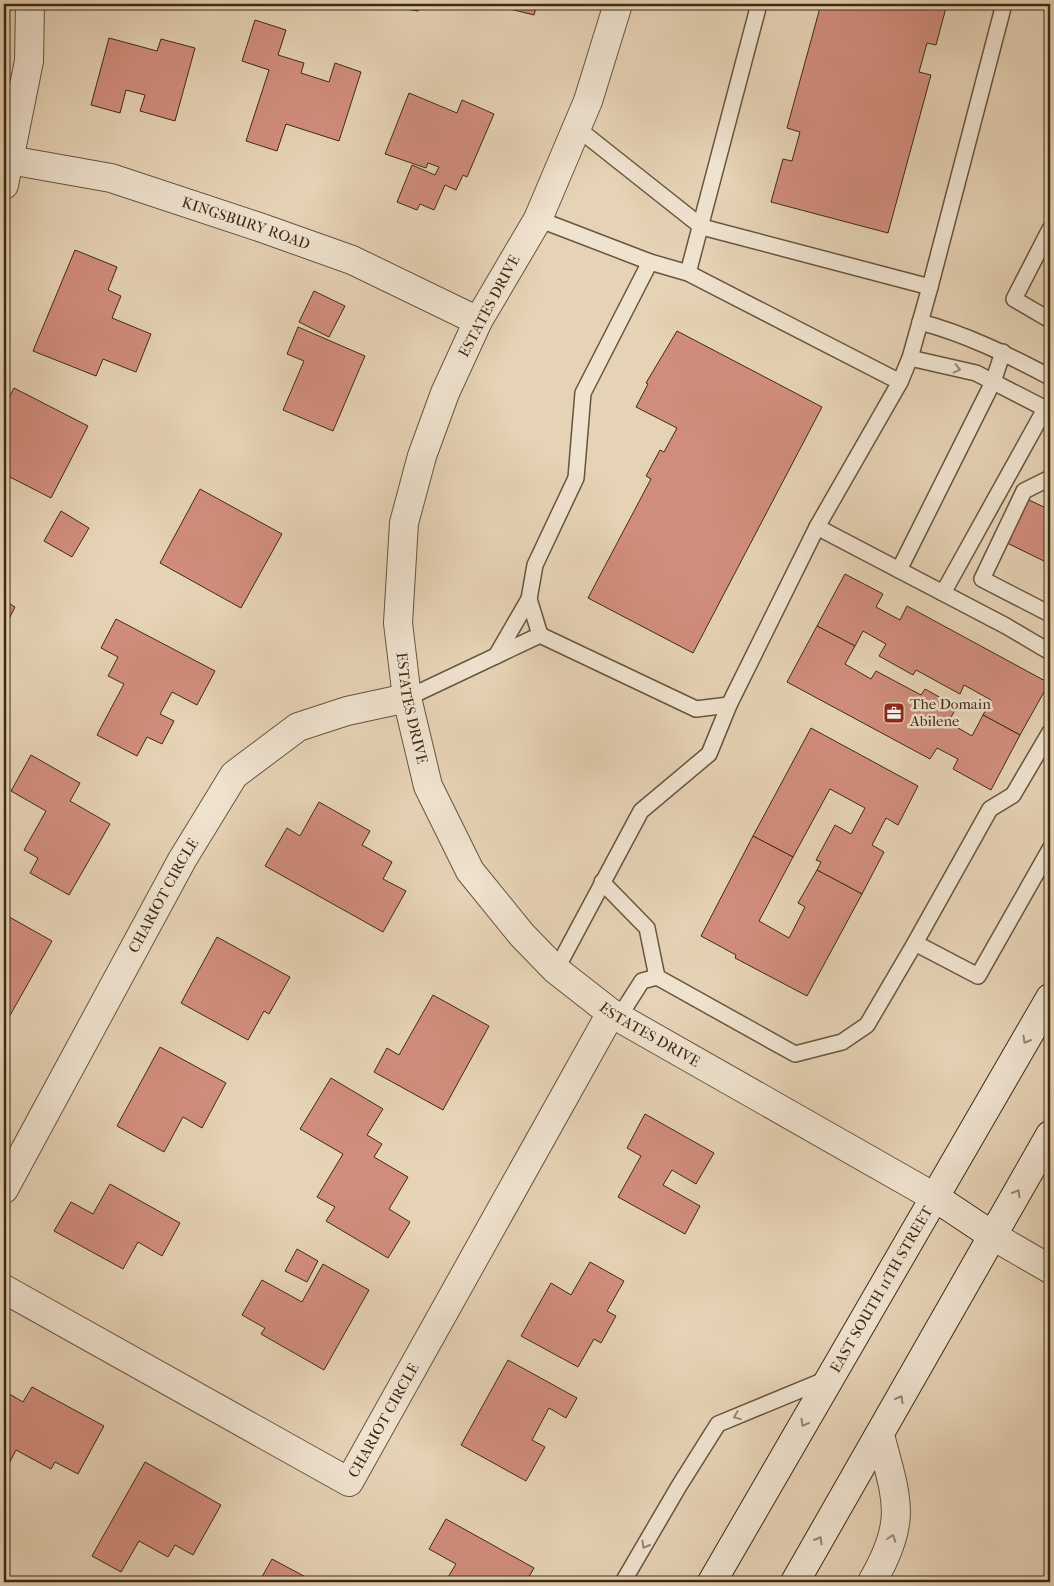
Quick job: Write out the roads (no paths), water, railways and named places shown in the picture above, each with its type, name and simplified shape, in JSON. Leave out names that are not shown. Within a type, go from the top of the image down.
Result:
[{"type":"street","points":[[6,169],[29,61],[30,4]]},
{"type":"street","name":"ESTATES DRIVE","points":[[618,4],[588,101],[538,219],[478,321],[445,393],[422,456],[404,523],[398,623],[407,698],[428,786],[470,871],[522,935],[556,970],[615,1015],[936,1198],[992,1236],[1050,1269]]},
{"type":"street","name":"KINGSBURY ROAD","points":[[6,169],[111,178],[352,260],[478,321]]},
{"type":"street","name":"CHARIOT CIRCLE","points":[[4,1189],[182,860],[234,776],[298,727],[347,711],[407,698]]},
{"type":"street","name":"EAST SOUTH 11TH STREET","points":[[712,1582],[936,1198],[1050,998]]},
{"type":"street","name":"CHARIOT CIRCLE","points":[[4,1289],[349,1482],[615,1015]]},
{"type":"street","points":[[795,1582],[1050,1135]]},
{"type":"street","points":[[872,1582],[886,1557],[895,1528],[896,1499],[880,1434]]},
{"type":"lane","points":[[688,273],[702,227],[759,4]]},
{"type":"lane","points":[[556,970],[641,811],[708,754],[729,705],[817,528],[900,382],[910,358],[930,287],[1004,4]]},
{"type":"lane","points":[[577,128],[702,227],[930,287]]},
{"type":"lane","points":[[538,219],[650,262],[688,273],[900,382]]},
{"type":"lane","points":[[1050,229],[1014,300],[1050,320]]},
{"type":"lane","points":[[496,656],[528,599],[535,565],[576,478],[583,393],[650,262]]},
{"type":"lane","points":[[920,322],[947,330],[1003,352],[1050,376]]},
{"type":"lane","points":[[898,570],[993,382],[1003,352]]},
{"type":"lane","points":[[910,358],[976,374],[1048,410],[943,593]]},
{"type":"lane","points":[[1050,478],[1024,491],[982,579],[1050,614]]},
{"type":"lane","points":[[817,528],[943,593],[1050,652]]},
{"type":"lane","points":[[528,599],[540,635],[696,709],[729,705]]},
{"type":"lane","points":[[407,698],[540,635]]},
{"type":"lane","points":[[615,1015],[642,981],[657,976],[795,1054],[842,1042],[866,1025],[915,943],[990,809],[1013,795],[1050,732]]},
{"type":"lane","points":[[915,943],[978,976],[1050,849]]},
{"type":"lane","points":[[602,882],[647,928],[657,976]]},
{"type":"lane","points":[[623,1582],[718,1424],[831,1377]]},
{"type":"place","name":"The Domain Abilene","points":[[894,713]]}]
